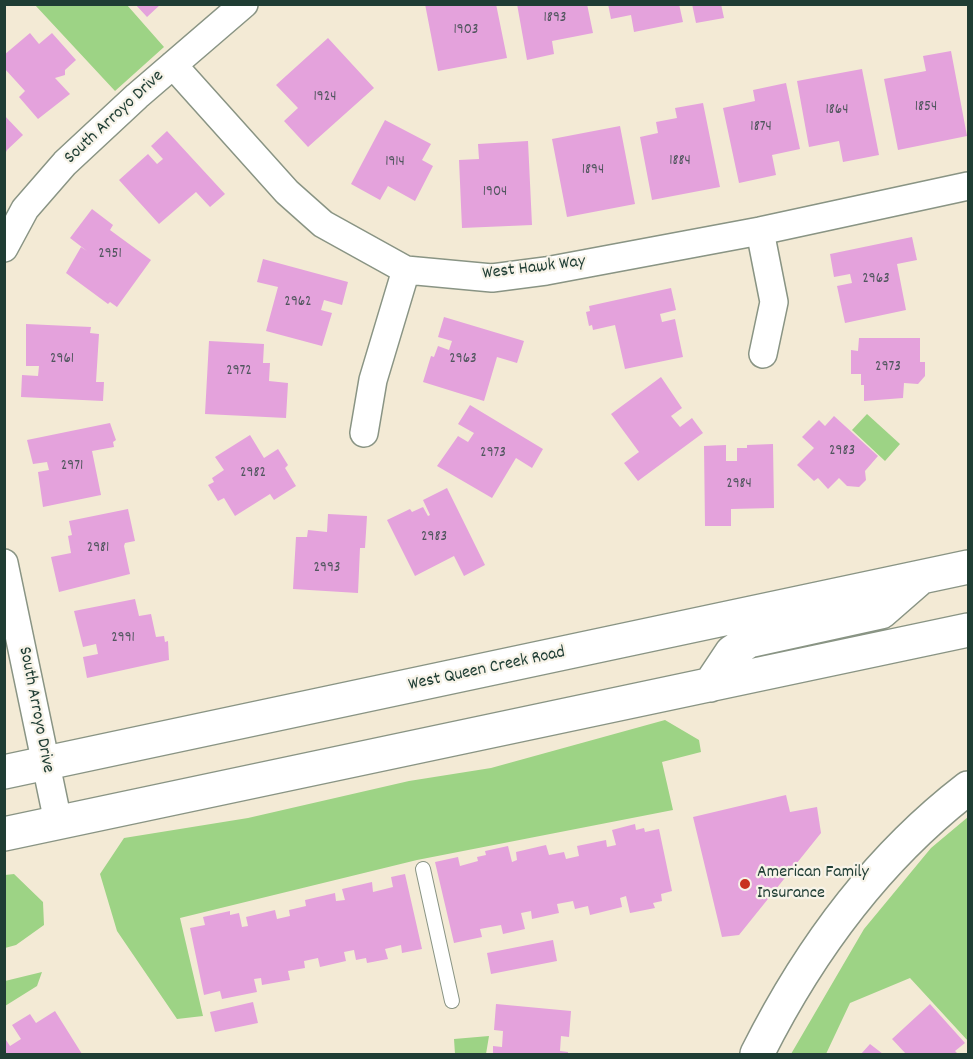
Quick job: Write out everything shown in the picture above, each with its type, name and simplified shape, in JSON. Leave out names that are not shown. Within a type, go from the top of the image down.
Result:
[{"type":"main road","name":"West Queen Creek Road","points":[[4,772],[969,567]]},
{"type":"main road","points":[[710,685],[732,652],[749,641],[881,612],[921,577]]},
{"type":"main road","points":[[4,834],[969,630]]},
{"type":"main road","points":[[758,1054],[792,987],[863,888],[915,835],[969,788]]},
{"type":"street","name":"South Arroyo Drive","points":[[4,248],[25,209],[65,163],[244,4]]},
{"type":"street","name":"West Hawk Way","points":[[173,65],[287,192],[323,224],[406,270],[492,278],[546,271],[760,231],[969,186]]},
{"type":"street","points":[[760,231],[774,302],[763,354]]},
{"type":"street","points":[[364,433],[374,380],[406,270]]},
{"type":"street","name":"South Arroyo Drive","points":[[4,563],[58,822]]},
{"type":"lane","points":[[423,869],[452,1001]]},
{"type":"green space","points":[[35,5],[127,5],[164,47],[115,91]]},
{"type":"green space","points":[[867,414],[900,444],[885,461],[852,430]]},
{"type":"green space","points":[[665,720],[699,740],[701,752],[662,762],[673,810],[417,860],[180,918],[203,1016],[177,1019],[117,931],[100,874],[124,838],[248,818],[409,781],[491,768]]},
{"type":"green space","points":[[968,817],[968,1041],[910,978],[850,1003],[826,1054],[791,1054],[864,929],[931,848]]},
{"type":"green space","points":[[14,874],[43,902],[44,925],[16,945],[5,948],[5,875]]},
{"type":"green space","points":[[42,972],[37,986],[5,1006],[5,981]]},
{"type":"green space","points":[[489,1036],[486,1054],[455,1054],[454,1039]]},
{"type":"building","points":[[135,4],[161,4],[147,17]]},
{"type":"building","points":[[425,4],[496,4],[507,58],[438,71]]},
{"type":"building","points":[[517,4],[587,4],[593,33],[552,41],[554,54],[527,60]]},
{"type":"building","points":[[608,4],[679,4],[683,22],[634,32],[631,15],[611,19]]},
{"type":"building","points":[[692,4],[721,4],[724,18],[696,23]]},
{"type":"building","points":[[30,33],[39,44],[52,33],[76,60],[65,70],[65,75],[55,78],[70,94],[38,119],[19,97],[25,91],[4,68],[4,55]]},
{"type":"building","points":[[328,38],[374,88],[308,147],[284,121],[298,108],[276,85]]},
{"type":"building","points":[[951,51],[967,136],[898,150],[884,79],[926,71],[923,56]]},
{"type":"building","points":[[862,69],[879,155],[843,162],[839,141],[809,147],[797,81]]},
{"type":"building","points":[[786,83],[800,149],[772,155],[776,175],[739,183],[723,108],[755,101],[753,90]]},
{"type":"building","points":[[703,103],[720,187],[652,200],[640,137],[658,133],[656,122],[677,118],[675,108]]},
{"type":"building","points":[[4,115],[23,135],[7,150],[4,156]]},
{"type":"building","points":[[385,120],[431,144],[422,160],[433,166],[415,201],[388,186],[380,200],[351,184]]},
{"type":"building","points":[[620,126],[635,204],[567,217],[552,139]]},
{"type":"building","points":[[167,131],[225,194],[210,207],[196,192],[159,224],[119,180],[148,154],[157,164],[163,159],[151,146]]},
{"type":"building","points":[[528,141],[532,225],[462,228],[459,160],[479,159],[478,144]]},
{"type":"building","points":[[92,209],[113,225],[110,230],[151,260],[117,307],[110,302],[108,304],[66,273],[81,247],[87,251],[70,238]]},
{"type":"building","points":[[912,237],[917,260],[897,264],[906,310],[845,323],[837,286],[852,283],[850,274],[834,277],[830,254]]},
{"type":"building","points":[[263,259],[348,282],[342,305],[324,300],[321,310],[332,313],[322,346],[266,331],[278,287],[257,282]]},
{"type":"building","points":[[671,288],[676,310],[660,314],[662,322],[675,319],[683,357],[625,369],[615,325],[593,330],[592,325],[589,326],[586,312],[590,311],[589,306]]},
{"type":"building","points":[[444,317],[524,341],[517,363],[497,357],[484,401],[423,382],[431,356],[434,357],[438,346],[449,350],[452,341],[438,337]]},
{"type":"building","points":[[26,324],[91,327],[90,333],[99,334],[96,382],[104,382],[103,401],[21,397],[22,375],[38,376],[39,366],[26,366]]},
{"type":"building","points":[[859,338],[920,338],[920,362],[925,362],[925,376],[918,384],[904,383],[903,398],[864,401],[861,374],[851,374],[851,350],[858,351]]},
{"type":"building","points":[[209,341],[264,344],[263,363],[270,363],[269,381],[288,383],[286,418],[205,414]]},
{"type":"building","points":[[661,377],[682,408],[671,416],[680,427],[692,418],[703,433],[638,481],[624,463],[639,452],[611,414]]},
{"type":"building","points":[[470,405],[543,449],[532,468],[516,458],[492,498],[437,466],[458,436],[468,442],[474,433],[458,424]]},
{"type":"building","points":[[834,416],[878,456],[865,471],[866,480],[859,487],[847,486],[839,478],[828,489],[818,478],[814,481],[797,465],[814,448],[802,437],[819,420],[825,426]]},
{"type":"building","points":[[110,423],[116,440],[113,442],[114,447],[92,451],[101,495],[43,507],[38,472],[49,470],[47,462],[33,464],[27,440]]},
{"type":"building","points":[[250,435],[264,458],[278,449],[288,465],[285,468],[296,486],[274,500],[270,494],[235,516],[224,498],[218,501],[208,485],[214,482],[212,478],[224,470],[215,457]]},
{"type":"building","points":[[773,444],[774,508],[731,509],[731,526],[705,526],[704,446],[726,445],[726,461],[737,461],[737,448],[747,448],[747,445]]},
{"type":"building","points":[[447,488],[485,565],[464,576],[454,556],[415,576],[387,520],[410,509],[412,512],[423,507],[428,516],[430,515],[423,500]]},
{"type":"building","points":[[128,509],[135,541],[125,543],[124,546],[130,574],[59,592],[51,557],[71,553],[68,536],[72,535],[69,521]]},
{"type":"building","points":[[328,514],[367,516],[365,548],[360,548],[358,593],[293,589],[296,537],[307,537],[308,530],[327,532]]},
{"type":"building","points":[[135,599],[139,616],[151,614],[156,637],[164,636],[165,642],[168,641],[169,660],[87,678],[83,657],[98,654],[96,644],[83,647],[74,611]]},
{"type":"building","name":"American Family Insurance","points":[[786,795],[790,812],[817,807],[821,833],[739,935],[722,937],[693,817]]},
{"type":"building","points":[[635,824],[636,830],[644,828],[645,832],[659,829],[672,891],[661,894],[662,901],[653,903],[655,908],[630,913],[626,896],[620,898],[622,907],[590,915],[588,906],[575,909],[573,901],[557,904],[559,913],[532,919],[531,911],[521,913],[525,929],[503,934],[501,925],[480,929],[482,937],[454,943],[435,862],[458,857],[460,866],[478,861],[477,857],[486,855],[485,851],[508,846],[512,862],[517,860],[516,852],[546,845],[549,855],[564,852],[566,859],[579,856],[577,846],[606,840],[607,847],[616,845],[612,830]]},
{"type":"building","points":[[405,874],[422,949],[402,953],[401,945],[385,949],[388,959],[367,963],[366,958],[356,960],[354,950],[344,952],[346,961],[320,967],[318,958],[304,961],[305,968],[288,971],[290,980],[262,985],[261,978],[254,979],[257,992],[222,999],[220,991],[204,995],[190,928],[205,925],[203,917],[230,911],[230,915],[239,913],[242,927],[248,926],[246,917],[275,910],[277,919],[290,916],[289,910],[306,906],[305,900],[335,893],[336,901],[345,900],[342,889],[372,882],[373,892],[393,887],[391,877]]},
{"type":"building","points":[[553,940],[557,961],[491,974],[487,953]]},
{"type":"building","points":[[253,1002],[258,1023],[215,1032],[210,1012]]},
{"type":"building","points":[[496,1004],[571,1011],[569,1037],[561,1036],[560,1051],[568,1052],[568,1054],[493,1054],[493,1046],[502,1047],[503,1031],[494,1030]]},
{"type":"building","points":[[930,1004],[965,1043],[955,1051],[958,1054],[906,1054],[892,1039]]},
{"type":"building","points":[[55,1011],[82,1054],[4,1054],[4,1037],[10,1046],[21,1039],[12,1025],[30,1014],[36,1023]]},
{"type":"building","points":[[870,1044],[883,1054],[861,1054]]},
{"type":"place","name":"American Family Insurance","points":[[745,884]]}]
